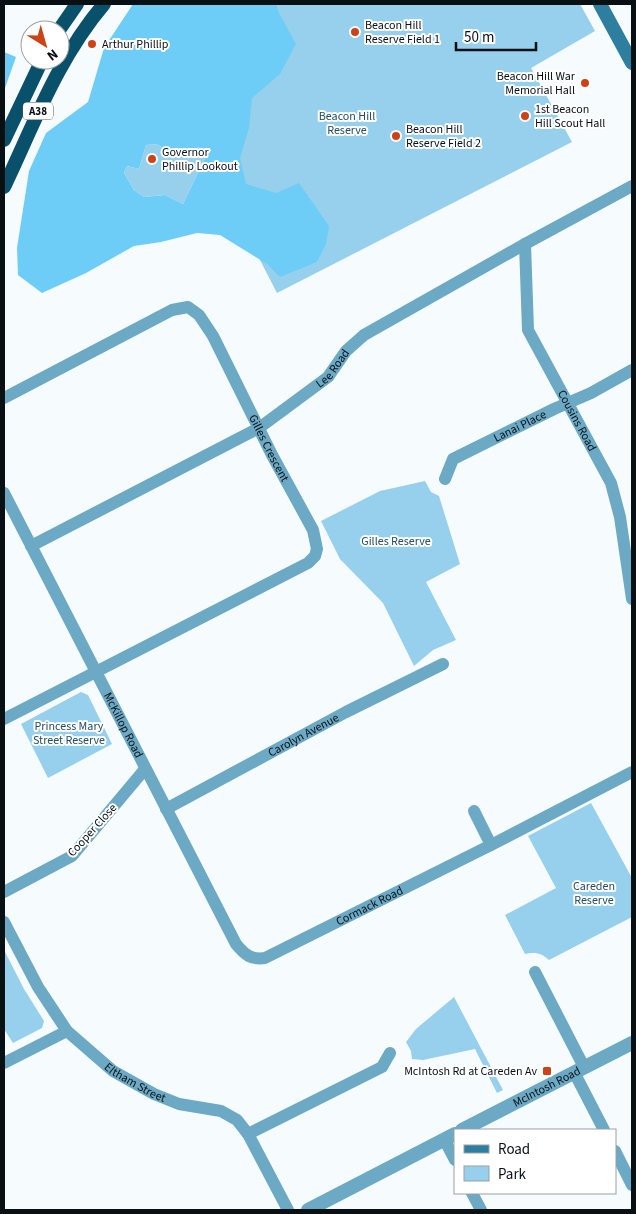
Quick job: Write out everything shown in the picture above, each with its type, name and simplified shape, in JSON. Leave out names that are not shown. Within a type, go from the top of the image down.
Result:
[{"type":"highway","points":[[66,20],[77,4]]},
{"type":"highway","name":"A38","points":[[4,187],[39,107],[57,72],[104,4]]},
{"type":"highway","name":"A38","points":[[4,140],[37,70]]},
{"type":"main road","points":[[600,4],[632,63]]},
{"type":"street","name":"Lee Road","points":[[31,546],[259,428],[328,377],[346,351],[364,335],[632,186]]},
{"type":"street","name":"Cousins Road","points":[[525,244],[528,330],[611,482],[620,517],[632,599]]},
{"type":"street","name":"Gilles Crescent","points":[[4,398],[172,310],[188,307],[199,315],[213,336],[313,530],[317,549],[315,556],[308,563],[95,672]]},
{"type":"street","name":"Lanai Place","points":[[445,479],[454,459],[554,409],[591,393],[632,370]]},
{"type":"street","name":"McKillop Road","points":[[4,493],[236,944],[246,955]]},
{"type":"street","name":"Carolyn Avenue","points":[[166,809],[346,712],[443,664]]},
{"type":"street","points":[[4,719],[95,672]]},
{"type":"street","name":"Cooper Close","points":[[4,892],[72,856],[145,769]]},
{"type":"street","name":"Cormack Road","points":[[246,955],[256,959],[265,958],[632,772]]},
{"type":"street","points":[[474,811],[491,845]]},
{"type":"street","name":"Eltham Street","points":[[4,922],[38,987],[66,1031],[102,1063],[125,1079],[166,1100],[212,1109],[237,1120],[248,1134],[288,1210]]},
{"type":"street","points":[[535,972],[604,1129]]},
{"type":"street","points":[[4,1063],[66,1031]]},
{"type":"street","name":"McIntosh Road","points":[[464,1129],[632,1043]]},
{"type":"street","points":[[248,1134],[382,1067],[390,1053]]},
{"type":"street","points":[[308,1210],[450,1136],[454,1155]]},
{"type":"street","points":[[616,1152],[632,1185]]},
{"type":"street","points":[[473,1194],[481,1210]]},
{"type":"green space","name":"Beacon Hill Reserve","points":[[179,4],[580,4],[595,31],[531,68],[572,142],[277,293],[227,196]]},
{"type":"green space","points":[[157,144],[179,158],[183,158],[198,147],[207,154],[183,204],[165,195],[144,197],[134,190],[124,173],[127,166],[139,169],[146,145]]},
{"type":"green space","name":"Gilles Reserve","points":[[425,481],[431,492],[439,496],[460,564],[426,582],[456,640],[433,650],[414,666],[383,603],[340,559],[321,521],[380,491]]},
{"type":"green space","name":"Princess Mary Street Reserve","points":[[81,692],[88,695],[112,744],[48,778],[21,724]]},
{"type":"green space","name":"Careden Reserve","points":[[591,803],[632,878],[632,917],[549,960],[538,954],[525,954],[505,915],[556,888],[528,836]]},
{"type":"green space","points":[[4,950],[24,989],[44,1021],[42,1028],[13,1043],[4,1029]]},
{"type":"green space","points":[[454,997],[503,1090],[497,1093],[475,1049],[423,1060],[412,1059],[411,1051],[406,1042],[416,1029]]},
{"type":"shaded area","points":[[133,4],[276,4],[296,44],[280,74],[252,98],[249,128],[240,158],[246,184],[276,193],[299,183],[329,226],[326,244],[317,262],[280,277],[267,264],[220,235],[197,233],[161,242],[134,246],[86,273],[42,293],[18,275],[17,248],[29,171],[46,133],[88,102],[104,48]],"holes":[[[157,144],[179,158],[183,158],[198,147],[207,154],[183,204],[165,195],[144,197],[134,190],[124,173],[127,166],[139,169],[146,145]]]},
{"type":"shaded area","points":[[4,52],[16,57],[4,91]]},
{"type":"place","name":"Beacon Hill Reserve Field 1","points":[[355,32]]},
{"type":"place","name":"Arthur Phillip","points":[[92,44]]},
{"type":"place","name":"Beacon Hill War Memorial Hall","points":[[585,83]]},
{"type":"place","name":"1st Beacon Hill Scout Hall","points":[[525,116]]},
{"type":"place","name":"Beacon Hill Reserve Field 2","points":[[396,136]]},
{"type":"place","name":"Governor Phillip Lookout","points":[[152,159]]},
{"type":"place","name":"McIntosh Rd at Careden Av","points":[[547,1071]]}]
